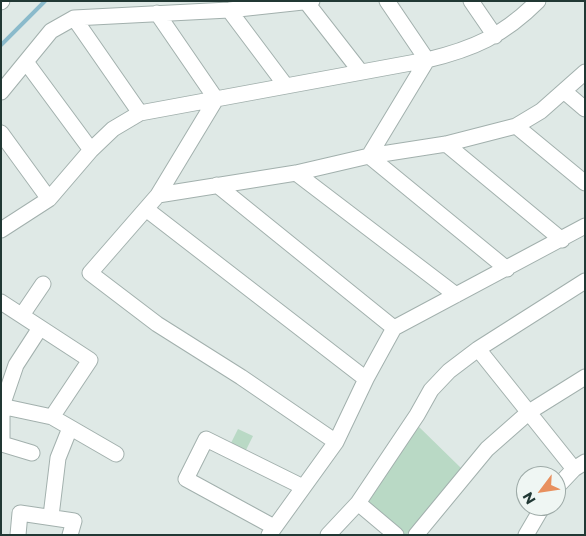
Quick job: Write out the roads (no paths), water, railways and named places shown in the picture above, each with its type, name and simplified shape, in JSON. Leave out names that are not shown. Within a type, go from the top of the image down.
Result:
[{"type":"street","points":[[387,1],[427,60]]},
{"type":"street","points":[[471,1],[495,36]]},
{"type":"street","points":[[1,230],[49,199],[91,150],[113,129],[140,113],[427,60],[466,50],[495,36],[524,15],[538,1]]},
{"type":"street","points":[[1,92],[51,31],[74,18],[229,10],[310,2],[360,71]]},
{"type":"street","points":[[229,10],[286,86]]},
{"type":"street","points":[[157,13],[216,99]]},
{"type":"street","points":[[74,18],[140,113]]},
{"type":"street","points":[[369,156],[427,60]]},
{"type":"street","points":[[26,62],[91,150]]},
{"type":"street","points":[[158,195],[296,173],[369,156],[446,144],[516,126],[541,111],[565,92],[585,72]]},
{"type":"street","points":[[565,92],[585,109]]},
{"type":"street","points":[[216,99],[158,195],[90,273],[157,324],[241,377],[336,442]]},
{"type":"street","points":[[516,126],[585,183]]},
{"type":"street","points":[[1,133],[49,199]]},
{"type":"street","points":[[446,144],[562,240]]},
{"type":"street","points":[[369,156],[507,269]]},
{"type":"street","points":[[296,173],[456,295]]},
{"type":"street","points":[[217,185],[394,328]]},
{"type":"street","points":[[146,209],[366,379]]},
{"type":"street","points":[[303,486],[206,439],[186,480],[272,531],[336,442],[366,379],[394,328],[562,240],[585,226]]},
{"type":"street","points":[[328,535],[358,503],[417,415],[431,390],[449,371],[478,349],[585,281]]},
{"type":"street","points":[[22,315],[43,284]]},
{"type":"street","points":[[1,302],[90,360],[52,417]]},
{"type":"street","points":[[32,453],[2,444],[2,406],[16,365],[40,328]]},
{"type":"street","points":[[478,349],[529,412],[580,465],[566,478]]},
{"type":"street","points":[[416,535],[487,449],[529,412],[585,377]]},
{"type":"street","points":[[2,406],[52,417],[116,454]]},
{"type":"street","points":[[51,516],[58,458],[70,428]]},
{"type":"street","points":[[358,503],[396,535]]},
{"type":"street","points":[[18,535],[20,512],[74,521],[70,535]]},
{"type":"street","points":[[526,535],[537,516]]},
{"type":"waterway","points":[[1,45],[45,1]]}]
